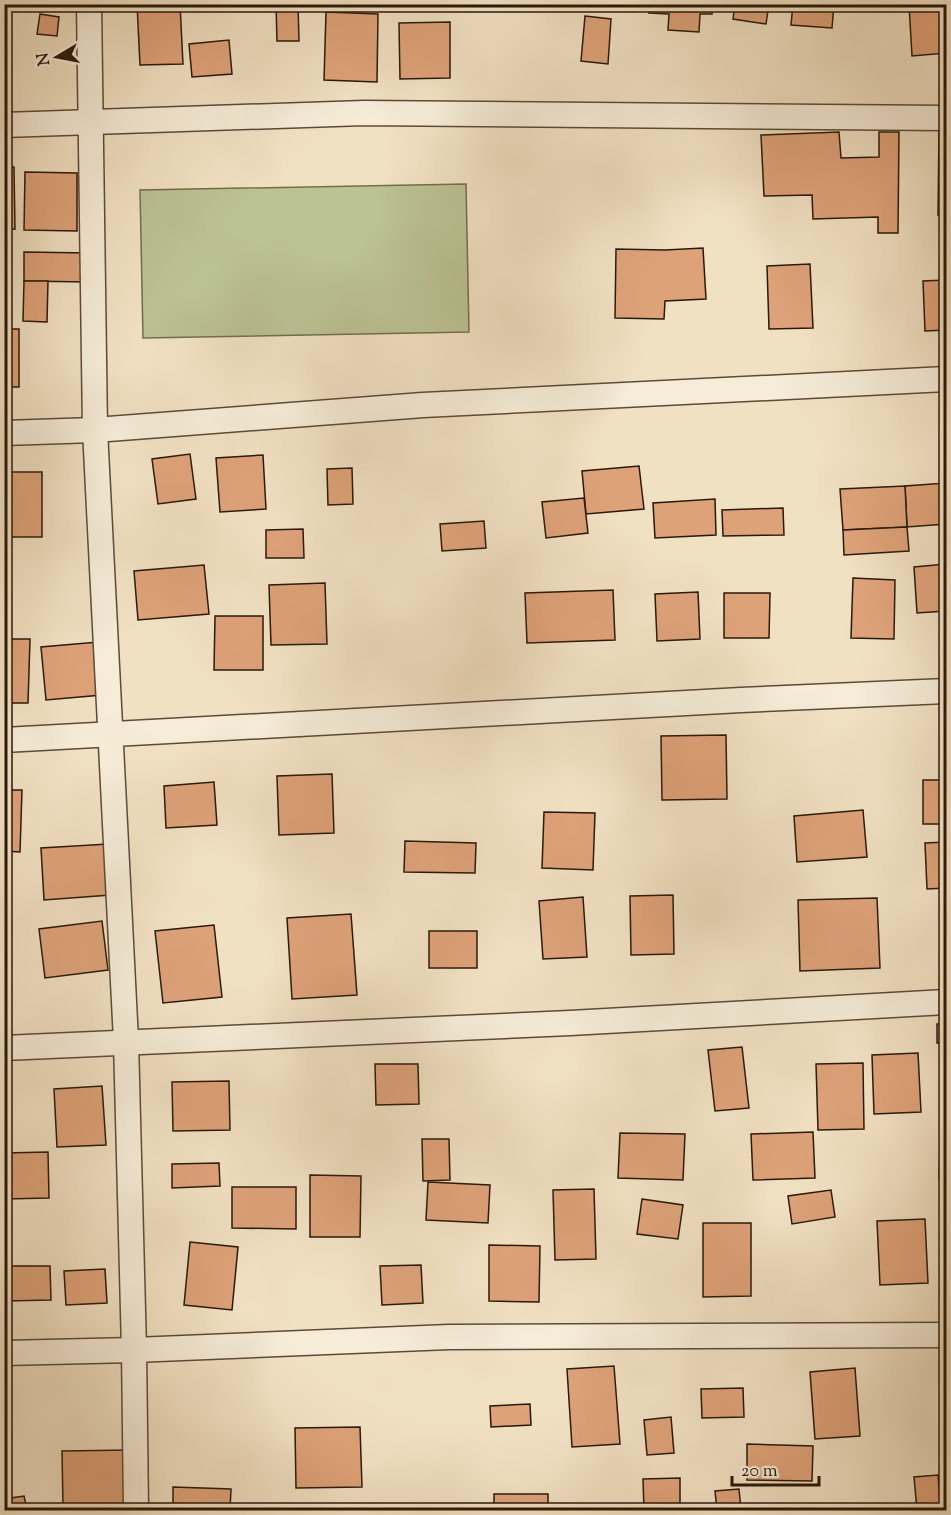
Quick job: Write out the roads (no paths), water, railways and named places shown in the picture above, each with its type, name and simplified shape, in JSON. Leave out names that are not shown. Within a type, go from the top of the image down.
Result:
[{"type":"street","points":[[89,4],[95,430],[126,1041],[136,1510]]},
{"type":"street","points":[[4,125],[364,113],[946,118]]},
{"type":"street","points":[[4,433],[95,430],[423,405],[946,379]]},
{"type":"street","points":[[4,740],[946,691]]},
{"type":"street","points":[[4,1048],[570,1023],[946,1002]]},
{"type":"street","points":[[4,1353],[449,1337],[946,1335]]}]
